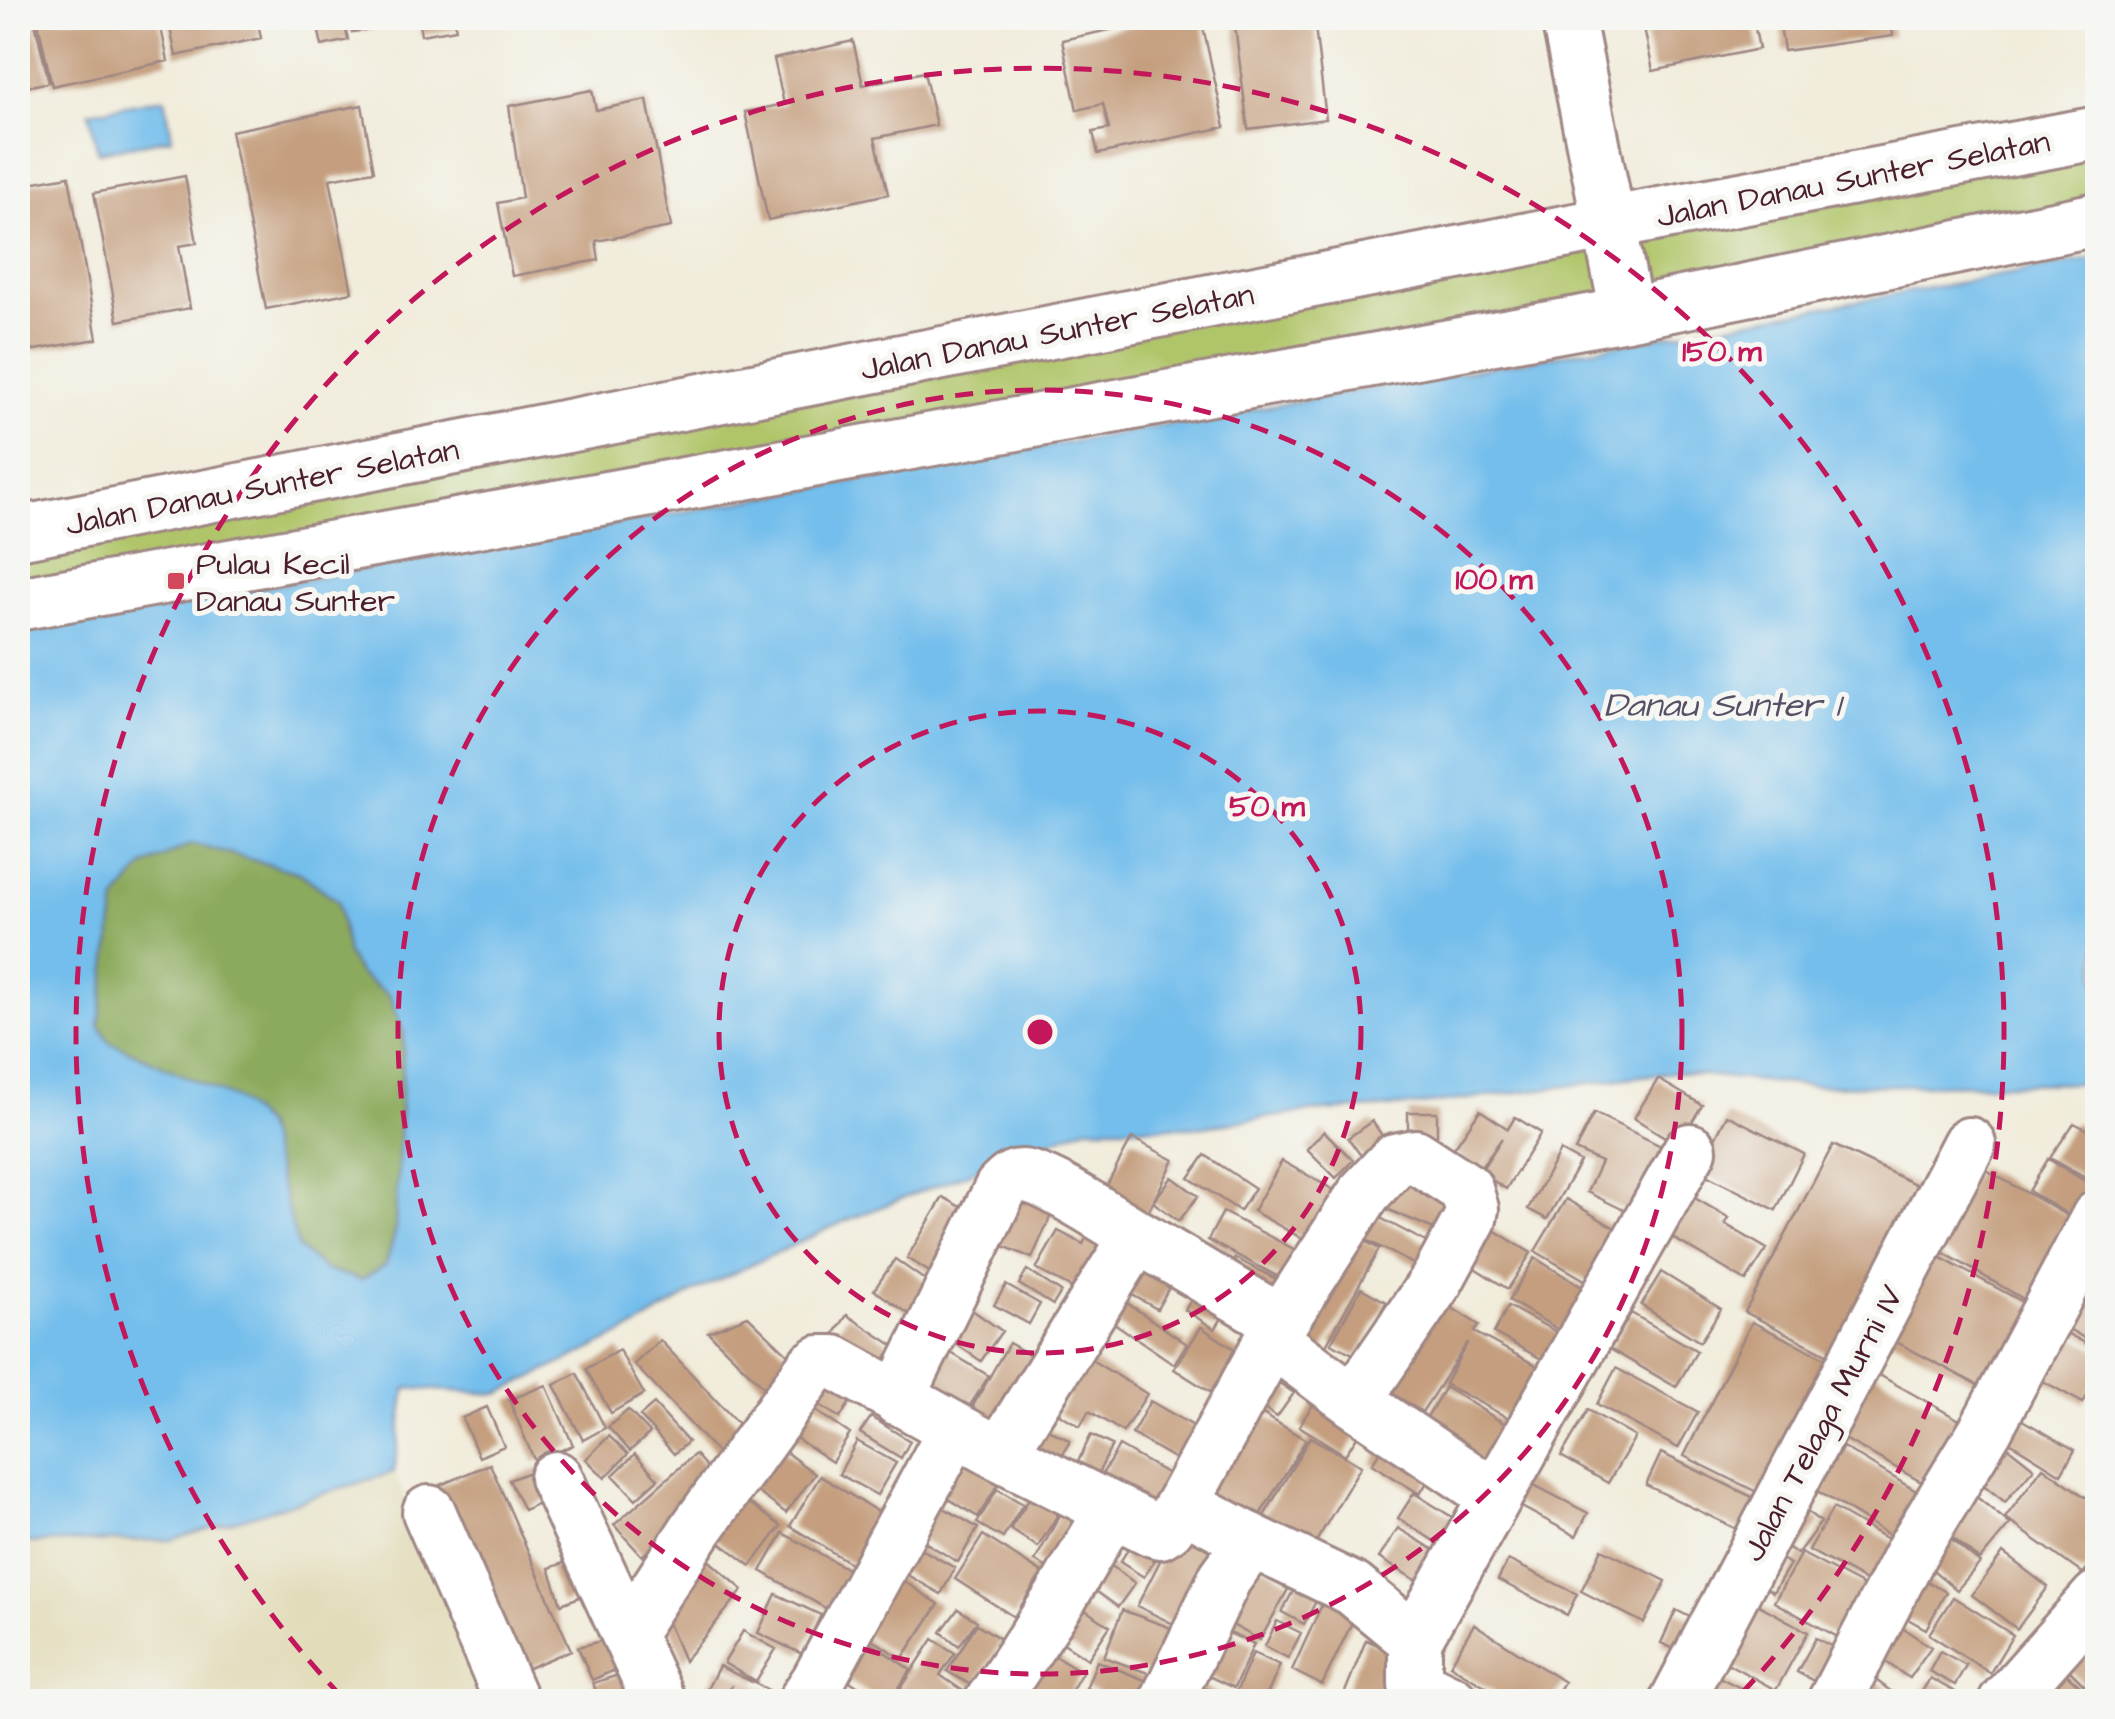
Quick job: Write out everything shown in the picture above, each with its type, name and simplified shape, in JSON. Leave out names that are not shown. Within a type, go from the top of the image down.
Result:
[{"type":"street","points":[[1568,18],[1627,314]]},
{"type":"street","name":"Jalan Danau Sunter Selatan","points":[[18,533],[2098,132]]},
{"type":"street","points":[[18,604],[1627,314],[2098,219]]},
{"type":"street","name":"Jalan Telaga Murni IV","points":[[1676,1702],[1968,1144]]},
{"type":"street","points":[[1422,1682],[1495,1496],[1690,1150]]},
{"type":"street","points":[[628,1634],[697,1528],[820,1362],[834,1362],[1000,1454],[1160,1532],[1168,1527],[1182,1504],[1276,1331],[1365,1192],[1396,1160],[1415,1156],[1466,1190],[1472,1210],[1470,1219],[1437,1280],[1354,1401]]},
{"type":"street","points":[[898,1399],[1001,1188],[1011,1178],[1024,1175],[1043,1181],[1136,1236],[1276,1331],[1354,1401],[1495,1496]]},
{"type":"street","points":[[1834,1702],[1912,1551],[1986,1429],[2098,1217]]},
{"type":"street","points":[[1000,1454],[1136,1236]]},
{"type":"street","points":[[824,1695],[954,1429]]},
{"type":"street","points":[[556,1478],[659,1702]]},
{"type":"street","points":[[1182,1504],[1353,1590],[1422,1682]]},
{"type":"street","points":[[991,1702],[1112,1510]]},
{"type":"street","points":[[429,1512],[512,1702]]},
{"type":"street","points":[[1166,1702],[1226,1578],[1252,1541]]},
{"type":"street","points":[[2005,1702],[2098,1597]]},
{"type":"shaded area","points":[[394,1472],[499,1701],[18,1702],[18,1543],[172,1540]]},
{"type":"green space","points":[[2097,132],[2097,219],[18,604],[18,533]]},
{"type":"green space","points":[[192,843],[300,873],[338,901],[347,954],[359,974],[390,996],[404,1034],[395,1233],[386,1265],[362,1280],[325,1270],[298,1248],[264,1125],[109,1042],[99,1025],[116,900],[144,866]]},
{"type":"water","points":[[165,98],[172,138],[98,152],[89,112]]},
{"type":"water","name":"Danau Sunter 1","points":[[2097,258],[2097,1083],[1810,1086],[1673,1072],[1413,1106],[1307,1112],[1199,1127],[1086,1127],[845,1221],[695,1291],[637,1327],[498,1394],[406,1388],[394,1472],[172,1540],[18,1543],[18,631]],"holes":[[[192,843],[300,873],[338,901],[347,954],[359,974],[390,996],[404,1034],[395,1233],[386,1265],[361,1280],[325,1270],[298,1248],[264,1125],[236,1099],[109,1042],[99,1025],[116,900],[144,866]]]},
{"type":"building","points":[[18,18],[34,18],[49,82],[18,89]]},
{"type":"building","points":[[37,18],[159,18],[168,61],[52,86]]},
{"type":"building","points":[[168,18],[257,18],[261,38],[176,56]]},
{"type":"building","points":[[316,18],[343,18],[348,40],[322,46]]},
{"type":"building","points":[[350,18],[403,18],[404,24],[352,32]]},
{"type":"building","points":[[418,18],[454,18],[456,29],[421,35]]},
{"type":"building","points":[[1166,18],[1201,18],[1225,127],[1098,154],[1093,132],[1109,129],[1103,104],[1077,110],[1062,40]]},
{"type":"building","points":[[1234,18],[1314,18],[1326,119],[1248,129]]},
{"type":"building","points":[[1642,18],[1753,18],[1759,49],[1653,71]]},
{"type":"building","points":[[1779,18],[1891,18],[1893,36],[1784,51]]},
{"type":"building","points":[[853,41],[863,85],[924,72],[936,125],[875,138],[888,194],[768,220],[745,112],[784,104],[774,59]]},
{"type":"building","points":[[592,90],[596,110],[647,100],[671,227],[596,241],[599,260],[512,276],[498,203],[522,198],[509,106]]},
{"type":"building","points":[[362,105],[374,171],[330,179],[352,292],[266,309],[231,131]]},
{"type":"building","points":[[69,176],[97,339],[18,353],[18,185]]},
{"type":"building","points":[[185,176],[197,243],[179,246],[190,308],[118,321],[94,193]]},
{"type":"building","points":[[1658,1079],[1702,1105],[1678,1145],[1634,1118]]},
{"type":"building","points":[[1480,1110],[1508,1129],[1515,1117],[1541,1133],[1506,1189],[1480,1172],[1502,1138],[1479,1170],[1452,1151]]},
{"type":"building","points":[[1408,1112],[1437,1112],[1437,1153],[1408,1153]]},
{"type":"building","points":[[1594,1113],[1675,1153],[1634,1215],[1587,1192],[1601,1162],[1575,1150]]},
{"type":"building","points":[[1727,1115],[1804,1154],[1776,1210],[1698,1171]]},
{"type":"building","points":[[1372,1121],[1396,1156],[1373,1172],[1348,1138]]},
{"type":"building","points":[[2074,1123],[2098,1135],[2098,1185],[2050,1158]]},
{"type":"building","points":[[1324,1131],[1353,1160],[1336,1178],[1307,1149]]},
{"type":"building","points":[[1132,1138],[1174,1160],[1139,1230],[1095,1208]]},
{"type":"building","points":[[1833,1145],[1932,1192],[1846,1364],[1745,1312]]},
{"type":"building","points":[[1560,1151],[1580,1162],[1547,1219],[1528,1209]]},
{"type":"building","points":[[1205,1155],[1255,1188],[1240,1211],[1189,1178]]},
{"type":"building","points":[[2048,1159],[2095,1187],[2076,1219],[2029,1191]]},
{"type":"building","points":[[1282,1161],[1341,1194],[1312,1244],[1253,1211]]},
{"type":"building","points":[[1979,1166],[2082,1224],[2034,1305],[1932,1246]]},
{"type":"building","points":[[1396,1174],[1457,1199],[1443,1233],[1382,1207]]},
{"type":"building","points":[[1172,1177],[1198,1196],[1179,1221],[1153,1202]]},
{"type":"building","points":[[1012,1187],[1055,1206],[1032,1258],[989,1240]]},
{"type":"building","points":[[943,1197],[983,1220],[946,1282],[907,1258]]},
{"type":"building","points":[[1693,1197],[1729,1218],[1725,1224],[1767,1249],[1746,1281],[1668,1235]]},
{"type":"building","points":[[1566,1199],[1633,1239],[1602,1290],[1535,1251]]},
{"type":"building","points":[[1360,1207],[1433,1246],[1421,1268],[1348,1230]]},
{"type":"building","points":[[1223,1212],[1309,1257],[1294,1285],[1208,1240]]},
{"type":"building","points":[[1476,1219],[1531,1253],[1508,1289],[1454,1255]]},
{"type":"building","points":[[1096,1220],[1127,1236],[1093,1299],[1036,1269],[1058,1231],[1083,1244]]},
{"type":"building","points":[[1347,1231],[1379,1249],[1316,1363],[1283,1345]]},
{"type":"building","points":[[1138,1246],[1179,1270],[1157,1309],[1115,1285]]},
{"type":"building","points":[[1932,1253],[2036,1309],[1991,1392],[1887,1337]]},
{"type":"building","points":[[1235,1258],[1284,1283],[1271,1309],[1222,1284]]},
{"type":"building","points":[[1535,1258],[1598,1297],[1572,1338],[1509,1300]]},
{"type":"building","points":[[895,1259],[946,1295],[925,1325],[874,1290]]},
{"type":"building","points":[[1027,1270],[1061,1292],[1053,1305],[1019,1284]]},
{"type":"building","points":[[2098,1271],[2098,1346],[2055,1321]]},
{"type":"building","points":[[1661,1272],[1721,1309],[1700,1342],[1641,1305]]},
{"type":"building","points":[[1006,1285],[1040,1304],[1029,1324],[994,1305]]},
{"type":"building","points":[[1361,1288],[1386,1302],[1357,1356],[1331,1343]]},
{"type":"building","points":[[1198,1289],[1228,1309],[1215,1329],[1185,1310]]},
{"type":"building","points":[[1108,1290],[1187,1344],[1174,1364],[1095,1310]]},
{"type":"building","points":[[1433,1296],[1479,1325],[1474,1332],[1543,1369],[1514,1421],[1445,1384],[1468,1342],[1422,1412],[1376,1383]]},
{"type":"building","points":[[955,1298],[1002,1331],[981,1361],[934,1329]]},
{"type":"building","points":[[1508,1306],[1575,1342],[1560,1369],[1494,1333]]},
{"type":"building","points":[[1631,1313],[1697,1351],[1676,1387],[1610,1349]]},
{"type":"building","points":[[847,1315],[894,1346],[879,1368],[833,1336]]},
{"type":"building","points":[[748,1316],[802,1368],[773,1396],[708,1332]]},
{"type":"building","points":[[1752,1322],[1835,1363],[1767,1497],[1684,1456]]},
{"type":"building","points":[[2050,1324],[2098,1350],[2098,1376],[2083,1403],[2025,1371]]},
{"type":"building","points":[[1201,1327],[1257,1364],[1231,1405],[1174,1369]]},
{"type":"building","points":[[660,1340],[755,1442],[729,1465],[634,1364]]},
{"type":"building","points":[[933,1342],[989,1376],[967,1410],[910,1376]]},
{"type":"building","points":[[1009,1343],[1048,1365],[1004,1440],[966,1418]]},
{"type":"building","points":[[1072,1348],[1147,1394],[1123,1432],[1089,1411],[1080,1426],[1058,1413],[1068,1397],[1048,1386]]},
{"type":"building","points":[[619,1350],[644,1394],[611,1413],[586,1369]]},
{"type":"building","points":[[826,1367],[859,1388],[840,1418],[806,1396]]},
{"type":"building","points":[[1616,1368],[1698,1412],[1678,1448],[1597,1404]]},
{"type":"building","points":[[1872,1371],[1970,1426],[1934,1489],[1836,1434]]},
{"type":"building","points":[[577,1373],[605,1428],[583,1440],[554,1385]]},
{"type":"building","points":[[1266,1374],[1294,1393],[1277,1417],[1249,1398]]},
{"type":"building","points":[[546,1385],[573,1445],[535,1462],[509,1400]]},
{"type":"building","points":[[1445,1387],[1521,1434],[1498,1472],[1422,1425]]},
{"type":"building","points":[[797,1398],[850,1434],[832,1462],[778,1426]]},
{"type":"building","points":[[1150,1401],[1202,1431],[1184,1464],[1132,1434]]},
{"type":"building","points":[[1314,1403],[1360,1432],[1345,1455],[1299,1426]]},
{"type":"building","points":[[654,1404],[688,1442],[674,1454],[640,1416]]},
{"type":"building","points":[[1246,1404],[1306,1440],[1255,1523],[1195,1486]]},
{"type":"building","points":[[487,1407],[504,1446],[479,1457],[462,1418]]},
{"type":"building","points":[[628,1410],[650,1433],[630,1451],[608,1427]]},
{"type":"building","points":[[1588,1410],[1635,1437],[1608,1483],[1561,1456]]},
{"type":"building","points":[[1056,1413],[1048,1429],[1070,1441],[1058,1464],[1017,1442]]},
{"type":"building","points":[[871,1417],[910,1441],[901,1458],[860,1433]]},
{"type":"building","points":[[2022,1420],[2075,1450],[2061,1474],[2008,1441]]},
{"type":"building","points":[[1391,1432],[1439,1462],[1420,1494],[1372,1464]]},
{"type":"building","points":[[1091,1435],[1112,1445],[1093,1484],[1072,1474]]},
{"type":"building","points":[[609,1436],[628,1454],[605,1478],[586,1459]]},
{"type":"building","points":[[1310,1437],[1361,1466],[1304,1562],[1254,1533]]},
{"type":"building","points":[[768,1439],[815,1474],[786,1513],[738,1478]]},
{"type":"building","points":[[961,1440],[1008,1469],[978,1517],[930,1487]]},
{"type":"building","points":[[857,1441],[896,1463],[877,1495],[839,1474]]},
{"type":"building","points":[[2005,1445],[2034,1468],[2005,1502],[1976,1479]]},
{"type":"building","points":[[1119,1446],[1182,1482],[1162,1518],[1098,1481]]},
{"type":"building","points":[[1843,1447],[1934,1502],[1906,1545],[1816,1490]]},
{"type":"building","points":[[1661,1453],[1771,1506],[1755,1538],[1646,1485]]},
{"type":"building","points":[[635,1454],[658,1479],[636,1499],[613,1475]]},
{"type":"building","points":[[695,1454],[723,1486],[642,1556],[614,1525]]},
{"type":"building","points":[[490,1464],[571,1650],[512,1675],[431,1489]]},
{"type":"building","points":[[2043,1467],[2098,1506],[2098,1553],[2083,1574],[2005,1518]]},
{"type":"building","points":[[537,1469],[555,1495],[524,1510],[509,1480]]},
{"type":"building","points":[[1513,1474],[1588,1513],[1576,1536],[1501,1496]]},
{"type":"building","points":[[820,1476],[886,1517],[855,1566],[790,1526]]},
{"type":"building","points":[[997,1489],[1023,1504],[1003,1538],[977,1523]]},
{"type":"building","points":[[733,1491],[781,1526],[751,1566],[704,1530]]},
{"type":"building","points":[[1034,1491],[1062,1508],[1038,1547],[1010,1529]]},
{"type":"building","points":[[1072,1492],[1103,1509],[1066,1578],[1035,1561]]},
{"type":"building","points":[[1414,1493],[1474,1531],[1458,1556],[1398,1518]]},
{"type":"building","points":[[1973,1494],[2010,1524],[1980,1560],[1943,1530]]},
{"type":"building","points":[[925,1497],[978,1528],[958,1562],[906,1531]]},
{"type":"building","points":[[1795,1503],[1821,1522],[1797,1554],[1772,1535]]},
{"type":"building","points":[[1833,1508],[1905,1549],[1882,1590],[1809,1550]]},
{"type":"building","points":[[1182,1518],[1230,1543],[1186,1630],[1137,1606]]},
{"type":"building","points":[[1398,1528],[1454,1562],[1436,1592],[1379,1558]]},
{"type":"building","points":[[783,1533],[849,1570],[827,1609],[761,1571]]},
{"type":"building","points":[[1138,1533],[1162,1548],[1144,1577],[1120,1562]]},
{"type":"building","points":[[1944,1534],[1980,1563],[1957,1590],[1922,1561]]},
{"type":"building","points":[[983,1535],[1042,1573],[1014,1617],[955,1579]]},
{"type":"building","points":[[902,1538],[955,1568],[941,1594],[888,1564]]},
{"type":"building","points":[[1762,1547],[1790,1564],[1773,1592],[1745,1575]]},
{"type":"building","points":[[1602,1549],[1666,1581],[1644,1623],[1581,1591]]},
{"type":"building","points":[[699,1552],[743,1590],[684,1661],[663,1611]]},
{"type":"building","points":[[1801,1553],[1884,1597],[1856,1647],[1774,1602]]},
{"type":"building","points":[[2003,1553],[2048,1587],[2017,1629],[1972,1595]]},
{"type":"building","points":[[1247,1558],[1292,1582],[1260,1640],[1216,1616]]},
{"type":"building","points":[[1508,1560],[1577,1594],[1567,1615],[1498,1580]]},
{"type":"building","points":[[570,1561],[601,1589],[561,1604],[549,1568]]},
{"type":"building","points":[[1110,1565],[1135,1583],[1118,1607],[1075,1576],[1105,1572]]},
{"type":"building","points":[[1304,1570],[1326,1582],[1304,1624],[1282,1612]]},
{"type":"building","points":[[891,1573],[939,1604],[902,1659],[854,1627]]},
{"type":"building","points":[[1918,1576],[1946,1592],[1926,1629],[1897,1613]]},
{"type":"building","points":[[776,1594],[821,1615],[802,1654],[758,1633]]},
{"type":"building","points":[[1326,1596],[1358,1610],[1322,1685],[1292,1670]]},
{"type":"building","points":[[1953,1597],[2013,1635],[1990,1673],[1929,1634]]},
{"type":"building","points":[[1066,1598],[1110,1626],[1088,1659],[1045,1631]]},
{"type":"building","points":[[1757,1604],[1808,1632],[1776,1690],[1725,1662]]},
{"type":"building","points":[[958,1609],[977,1621],[959,1646],[941,1632]]},
{"type":"building","points":[[1122,1610],[1182,1632],[1164,1679],[1104,1657]]},
{"type":"building","points":[[1676,1610],[1708,1626],[1693,1658],[1661,1643]]},
{"type":"building","points":[[1277,1621],[1301,1633],[1288,1658],[1265,1646]]},
{"type":"building","points":[[1892,1621],[1931,1647],[1909,1678],[1870,1651]]},
{"type":"building","points":[[977,1624],[1002,1640],[974,1687],[947,1671]]},
{"type":"building","points":[[1209,1624],[1254,1644],[1234,1688],[1189,1667]]},
{"type":"building","points":[[1474,1624],[1564,1682],[1552,1702],[1503,1702],[1493,1695],[1495,1692],[1450,1665]]},
{"type":"building","points":[[743,1631],[776,1649],[756,1682],[724,1663]]},
{"type":"building","points":[[854,1631],[911,1670],[889,1702],[881,1702],[829,1667]]},
{"type":"building","points":[[2070,1633],[2098,1661],[2098,1699],[2051,1652]]},
{"type":"building","points":[[620,1636],[630,1663],[592,1680],[578,1647]]},
{"type":"building","points":[[1816,1638],[1854,1658],[1836,1693],[1797,1672]]},
{"type":"building","points":[[933,1639],[955,1653],[940,1675],[979,1702],[892,1702]]},
{"type":"building","points":[[1366,1640],[1415,1660],[1398,1702],[1341,1702]]},
{"type":"building","points":[[1036,1644],[1082,1672],[1065,1702],[1046,1702],[1013,1682]]},
{"type":"building","points":[[1940,1651],[1966,1665],[1955,1685],[1929,1671]]},
{"type":"building","points":[[1253,1653],[1280,1665],[1264,1702],[1251,1702],[1235,1695]]},
{"type":"building","points":[[2049,1658],[2097,1702],[2010,1702]]},
{"type":"building","points":[[1097,1661],[1160,1686],[1154,1702],[1119,1702],[1086,1688]]},
{"type":"building","points":[[719,1666],[777,1694],[773,1702],[725,1702],[732,1685],[723,1702],[704,1695]]},
{"type":"building","points":[[631,1671],[645,1702],[600,1702],[593,1683]]},
{"type":"building","points":[[1868,1674],[1905,1702],[1848,1702]]},
{"type":"building","points":[[1719,1677],[1768,1702],[1707,1702]]},
{"type":"building","points":[[1930,1678],[1973,1702],[1916,1702]]},
{"type":"building","points":[[1193,1683],[1234,1702],[1184,1702]]},
{"type":"place","name":"Pulau Kecil Danau Sunter","points":[[176,581]]}]
